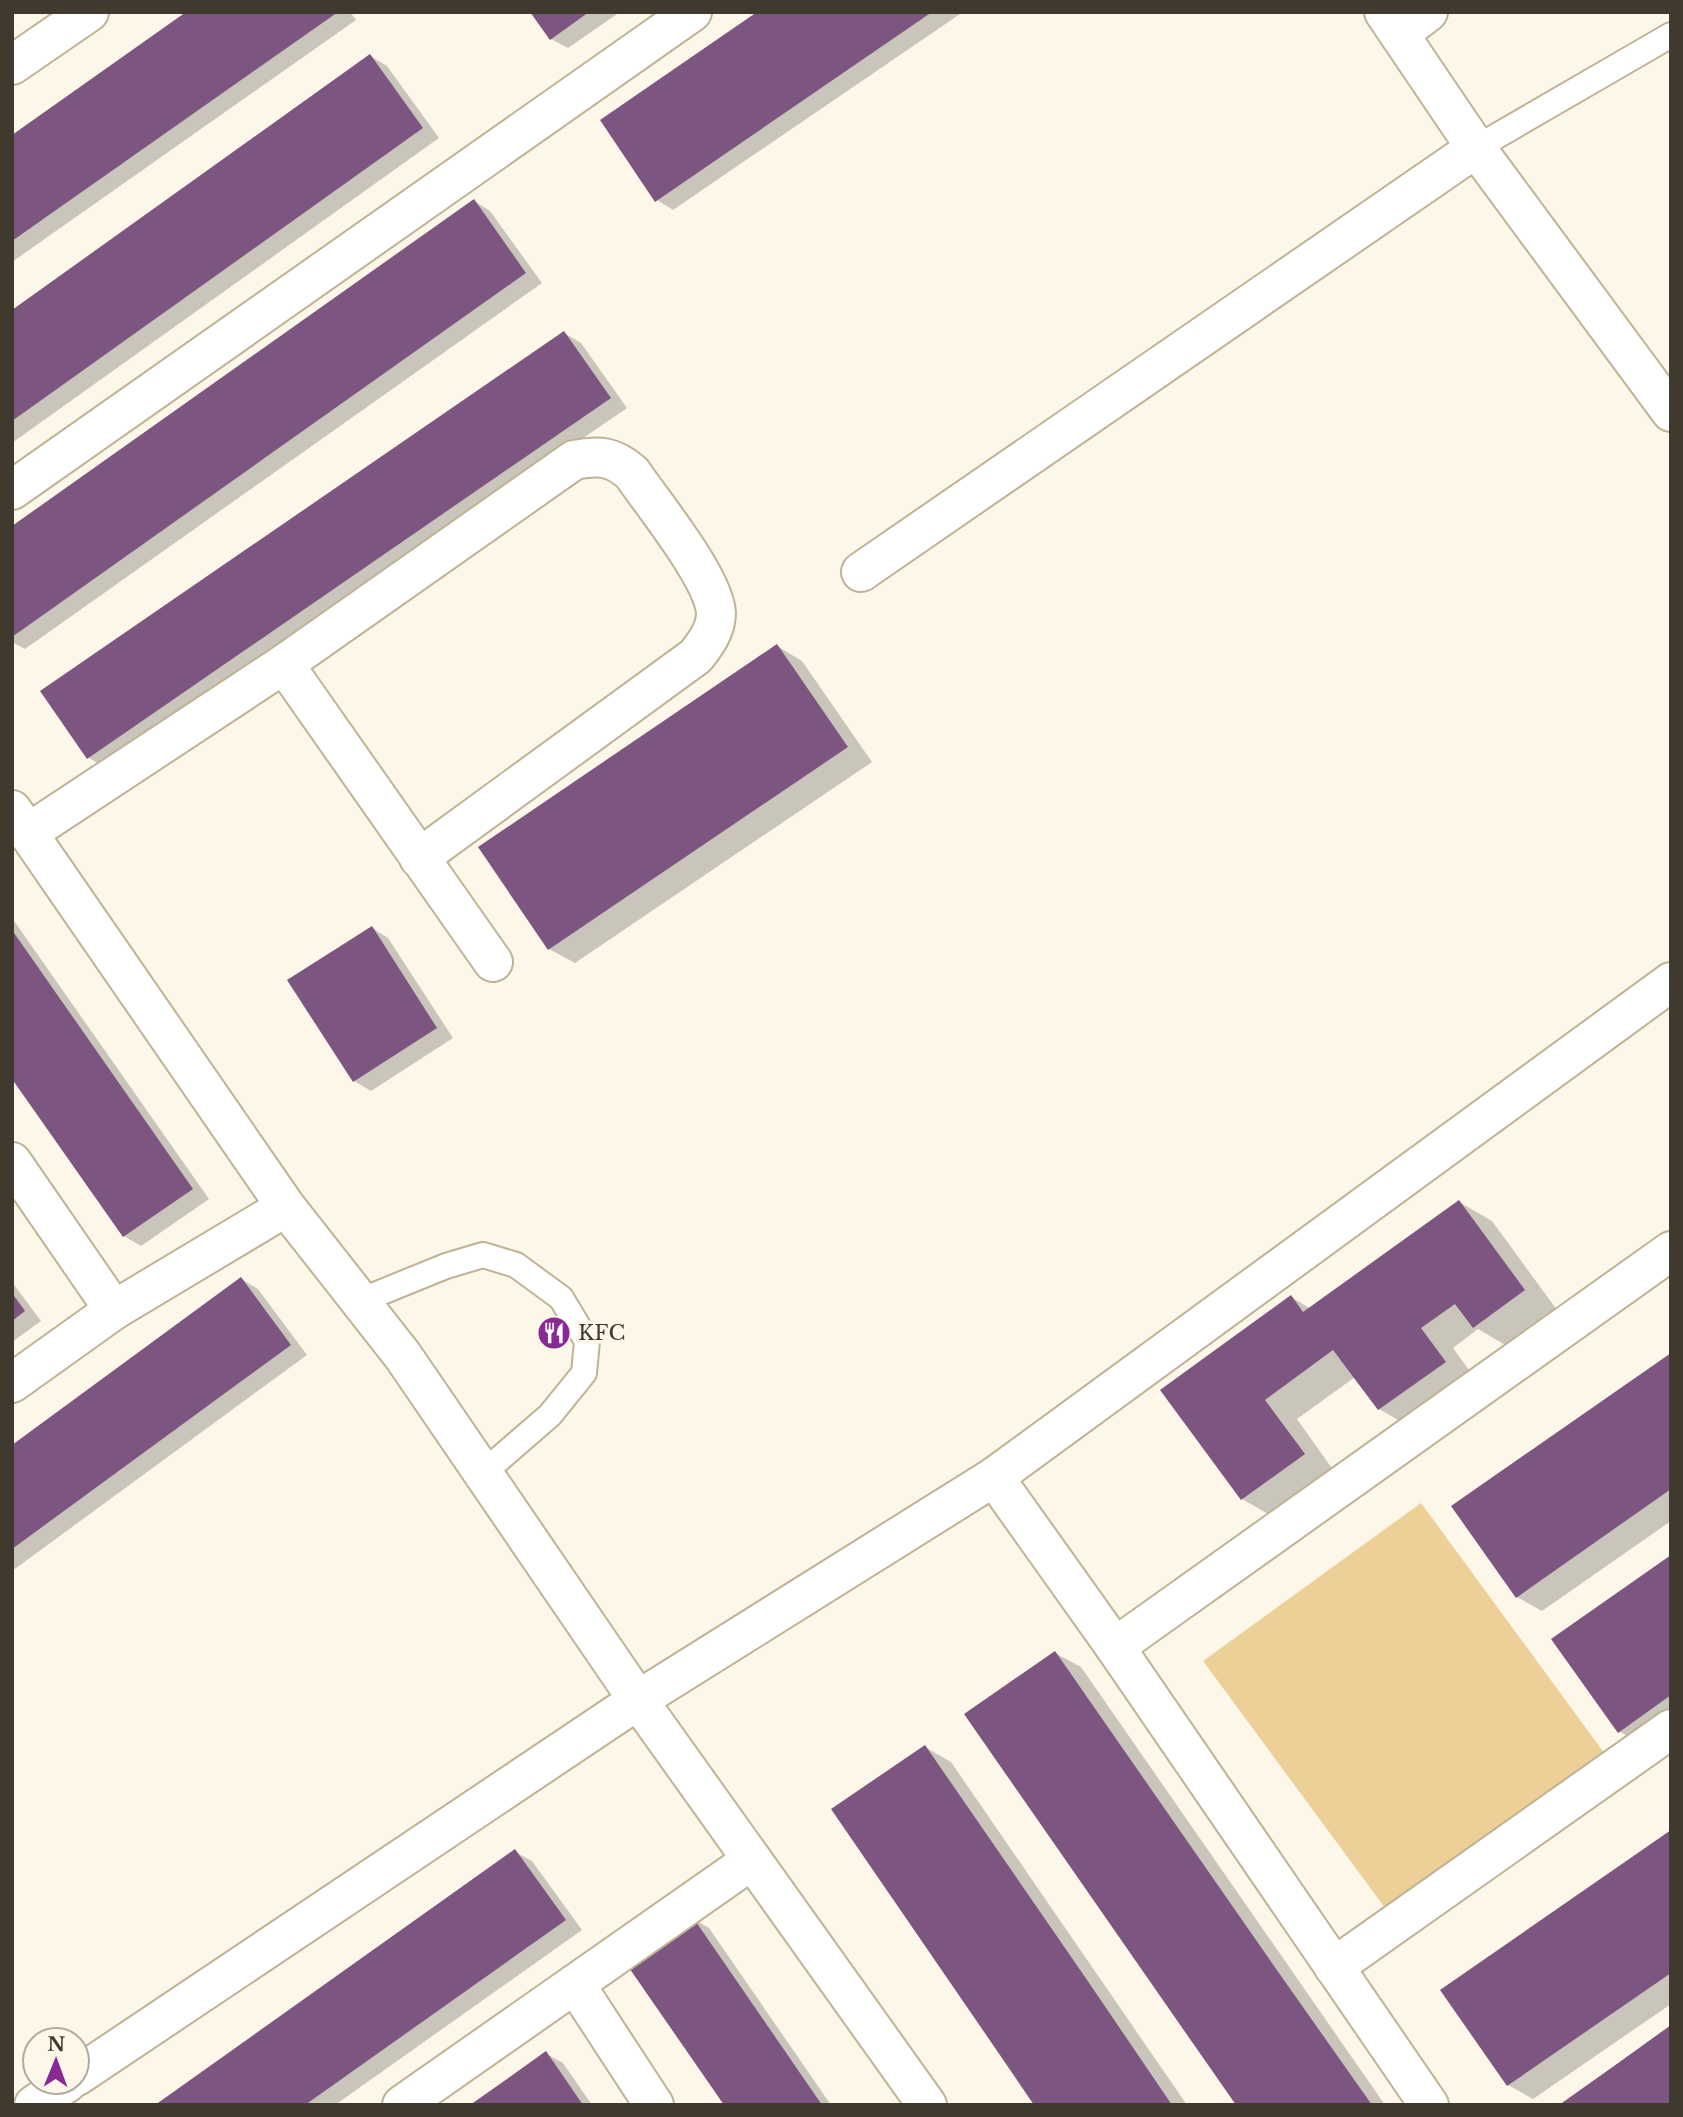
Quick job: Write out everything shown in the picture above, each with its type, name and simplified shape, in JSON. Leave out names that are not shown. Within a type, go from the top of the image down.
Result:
[{"type":"street","points":[[12,65],[89,12]]},
{"type":"street","points":[[12,490],[692,12]]},
{"type":"street","points":[[1404,20],[1476,148],[1671,412]]},
{"type":"street","points":[[861,572],[1476,148]]},
{"type":"street","points":[[419,858],[696,656],[711,636],[716,612],[705,579],[632,473],[617,460],[597,455],[574,460],[284,664],[20,821],[286,1207],[403,1356],[638,1700],[927,2105]]},
{"type":"street","points":[[284,664],[493,962]]},
{"type":"street","points":[[91,2067],[638,1700],[994,1477],[1671,982]]},
{"type":"street","points":[[12,1162],[114,1310]]},
{"type":"street","points":[[12,1383],[114,1310],[286,1207]]},
{"type":"street","points":[[1115,1647],[1671,1251]]},
{"type":"street","points":[[994,1477],[1115,1647],[1429,2105]]},
{"type":"street","points":[[1334,1966],[1671,1729]]},
{"type":"street","points":[[402,2105],[752,1860]]},
{"type":"street","points":[[575,1984],[654,2105]]},
{"type":"lane","points":[[1476,148],[1671,35]]},
{"type":"lane","points":[[360,1301],[446,1266],[483,1255],[516,1265],[561,1297],[587,1341],[584,1373],[550,1415],[483,1473]]},
{"type":"shaded area","points":[[1421,1503],[1605,1754],[1388,1912],[1203,1661]]},
{"type":"building","points":[[186,12],[338,12],[12,241],[12,135]]},
{"type":"building","points":[[530,12],[589,12],[550,40]]},
{"type":"building","points":[[757,12],[932,12],[655,202],[600,120]]},
{"type":"building","points":[[370,54],[423,128],[12,421],[12,310]]},
{"type":"building","points":[[474,199],[526,273],[12,637],[12,526]]},
{"type":"building","points":[[564,331],[611,398],[87,759],[40,691]]},
{"type":"building","points":[[777,644],[848,747],[548,950],[478,847]]},
{"type":"building","points":[[372,926],[437,1028],[353,1082],[287,980]]},
{"type":"building","points":[[12,930],[193,1189],[123,1237],[12,1079]]},
{"type":"building","points":[[1459,1200],[1525,1290],[1473,1328],[1455,1304],[1421,1328],[1446,1362],[1378,1410],[1333,1350],[1265,1400],[1305,1454],[1241,1500],[1160,1390],[1291,1295],[1303,1312]]},
{"type":"building","points":[[241,1277],[291,1345],[12,1549],[12,1445]]},
{"type":"building","points":[[12,1293],[25,1311],[12,1321]]},
{"type":"building","points":[[1671,1353],[1671,1489],[1516,1598],[1451,1506]]},
{"type":"building","points":[[1671,1555],[1671,1695],[1618,1733],[1551,1639]]},
{"type":"building","points":[[1055,1651],[1372,2105],[1236,2105],[964,1714]]},
{"type":"building","points":[[925,1745],[1172,2105],[1034,2105],[831,1809]]},
{"type":"building","points":[[1671,1830],[1671,1973],[1507,2086],[1440,1990]]},
{"type":"building","points":[[515,1849],[566,1920],[305,2105],[155,2105]]},
{"type":"building","points":[[692,1916],[822,2105],[724,2105],[625,1962]]},
{"type":"building","points":[[1671,2025],[1671,2105],[1559,2105],[1614,2066]]},
{"type":"building","points":[[546,2051],[583,2105],[470,2105],[507,2079]]},
{"type":"place","name":"KFC","points":[[554,1333]]}]
